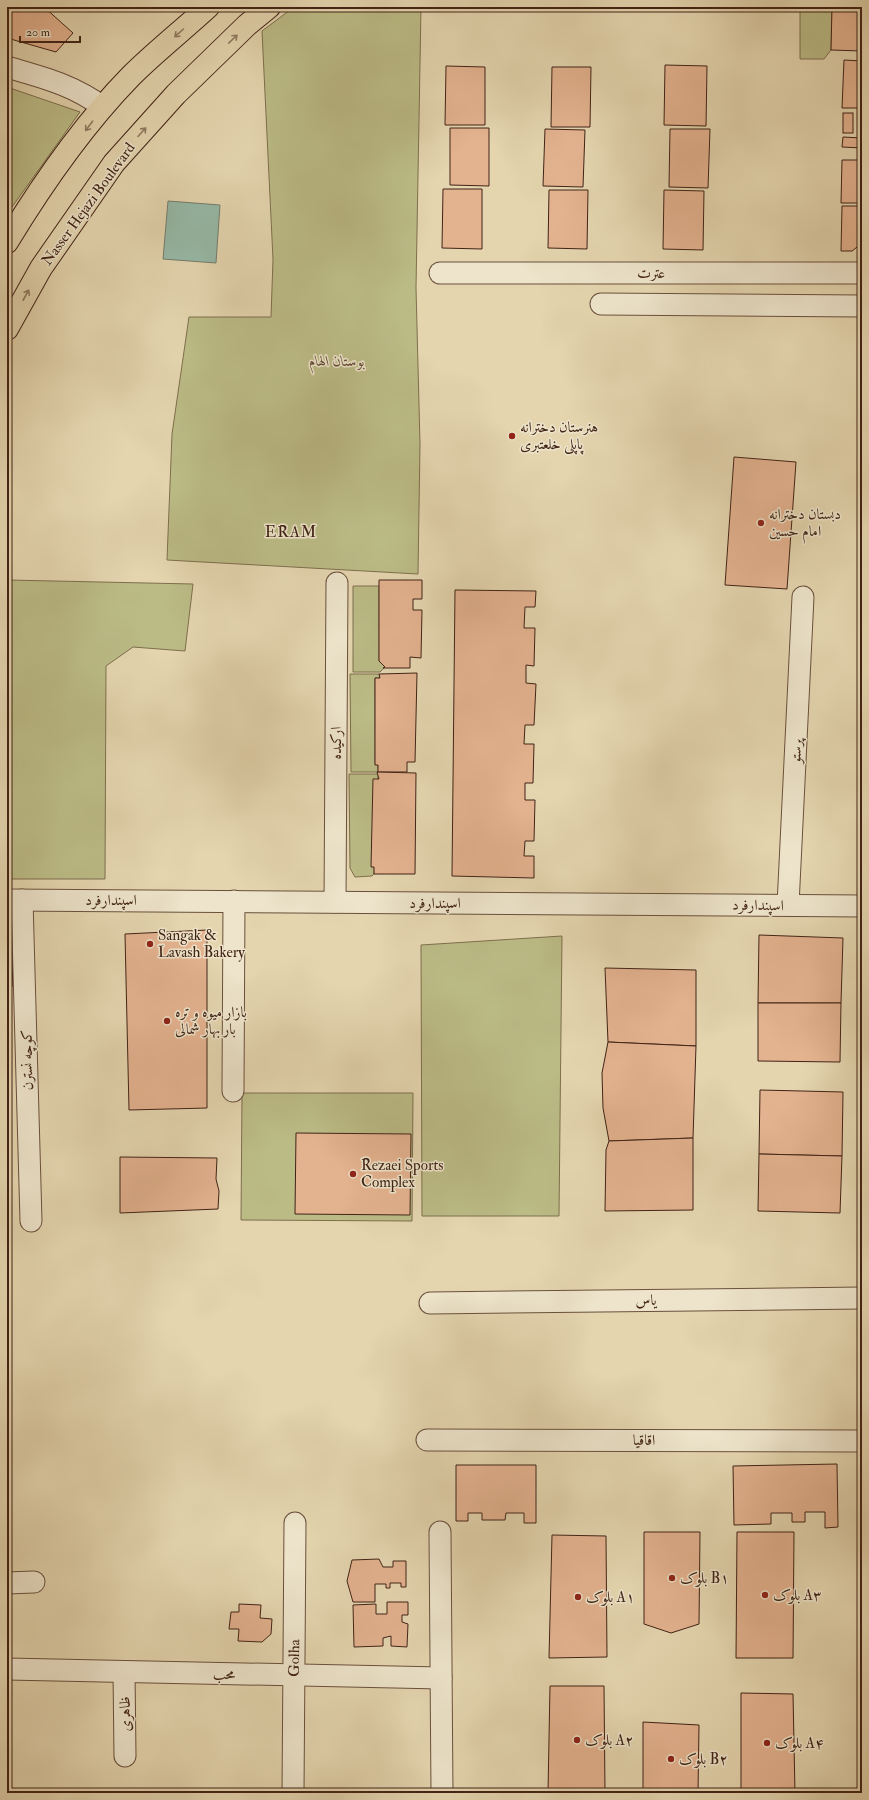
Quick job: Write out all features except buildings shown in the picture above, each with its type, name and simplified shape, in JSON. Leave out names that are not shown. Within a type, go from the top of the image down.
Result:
[{"type":"main road","points":[[7,242],[56,168],[103,107],[132,76],[208,7]]},
{"type":"main road","name":"Nasser Hejazi Boulevard","points":[[7,329],[41,268],[114,163],[176,94],[247,25],[269,7]]},
{"type":"street","points":[[7,67],[57,82],[83,93],[103,107]]},
{"type":"street","name":"عترت","points":[[440,273],[862,273]]},
{"type":"street","points":[[601,304],[862,306]]},
{"type":"street","name":"ارکیده","points":[[335,902],[337,583]]},
{"type":"street","name":"پرستو","points":[[788,905],[803,597]]},
{"type":"street","name":"اسپندارفرد","points":[[15,900],[862,906]]},
{"type":"street","name":"کوچه نسترن","points":[[15,900],[31,1221]]},
{"type":"street","points":[[233,1091],[234,901]]},
{"type":"street","name":"یاس","points":[[430,1303],[862,1298]]},
{"type":"street","name":"اقاقیا","points":[[427,1440],[862,1441]]},
{"type":"street","name":"Golha","points":[[292,1793],[295,1523]]},
{"type":"street","points":[[440,1532],[442,1793]]},
{"type":"street","points":[[7,1583],[34,1582]]},
{"type":"street","name":"محب","points":[[7,1669],[441,1678]]},
{"type":"street","name":"ظاهری","points":[[124,1672],[125,1756]]},
{"type":"green space","name":"بوستان الهام","points":[[294,7],[421,7],[416,288],[420,444],[418,574],[167,560],[172,434],[189,317],[271,317],[273,259],[262,31]]},
{"type":"green space","points":[[800,7],[832,7],[831,50],[824,59],[800,59]]},
{"type":"green space","points":[[7,87],[80,112],[7,214]]},
{"type":"green space","points":[[7,580],[193,584],[185,651],[133,647],[106,666],[105,879],[7,879]]},
{"type":"green space","points":[[353,586],[379,586],[379,661],[385,667],[380,672],[353,672]]},
{"type":"green space","points":[[350,674],[379,674],[380,678],[375,678],[375,764],[378,765],[378,772],[351,772]]},
{"type":"green space","points":[[349,774],[378,774],[374,874],[372,876],[355,877],[350,868]]},
{"type":"green space","points":[[562,936],[559,1216],[422,1216],[421,945]]},
{"type":"green space","points":[[242,1093],[413,1093],[412,1221],[241,1220]]},
{"type":"shaded area","points":[[168,201],[220,205],[216,263],[163,259]]},
{"type":"place","name":"هنرستان دخترانه پاپلی خلعتبری","points":[[512,436]]},
{"type":"place","name":"دبستان دخترانه امام حسین","points":[[761,523]]},
{"type":"place","name":"Sangak & Lavash Bakery","points":[[150,944]]},
{"type":"place","name":"بازار میوه و تره بار بهار شمالی","points":[[167,1021]]},
{"type":"place","name":"Rezaei Sports Complex","points":[[353,1174]]},
{"type":"place","name":"بلوک B۱","points":[[672,1578]]},
{"type":"place","name":"بلوک A۳","points":[[765,1595]]},
{"type":"place","name":"بلوک A۱","points":[[578,1597]]},
{"type":"place","name":"بلوک A۲","points":[[577,1740]]},
{"type":"place","name":"بلوک A۴","points":[[767,1743]]},
{"type":"place","name":"بلوک B۲","points":[[671,1759]]},
{"type":"district","name":"ERAM","points":[[291,531]]}]
